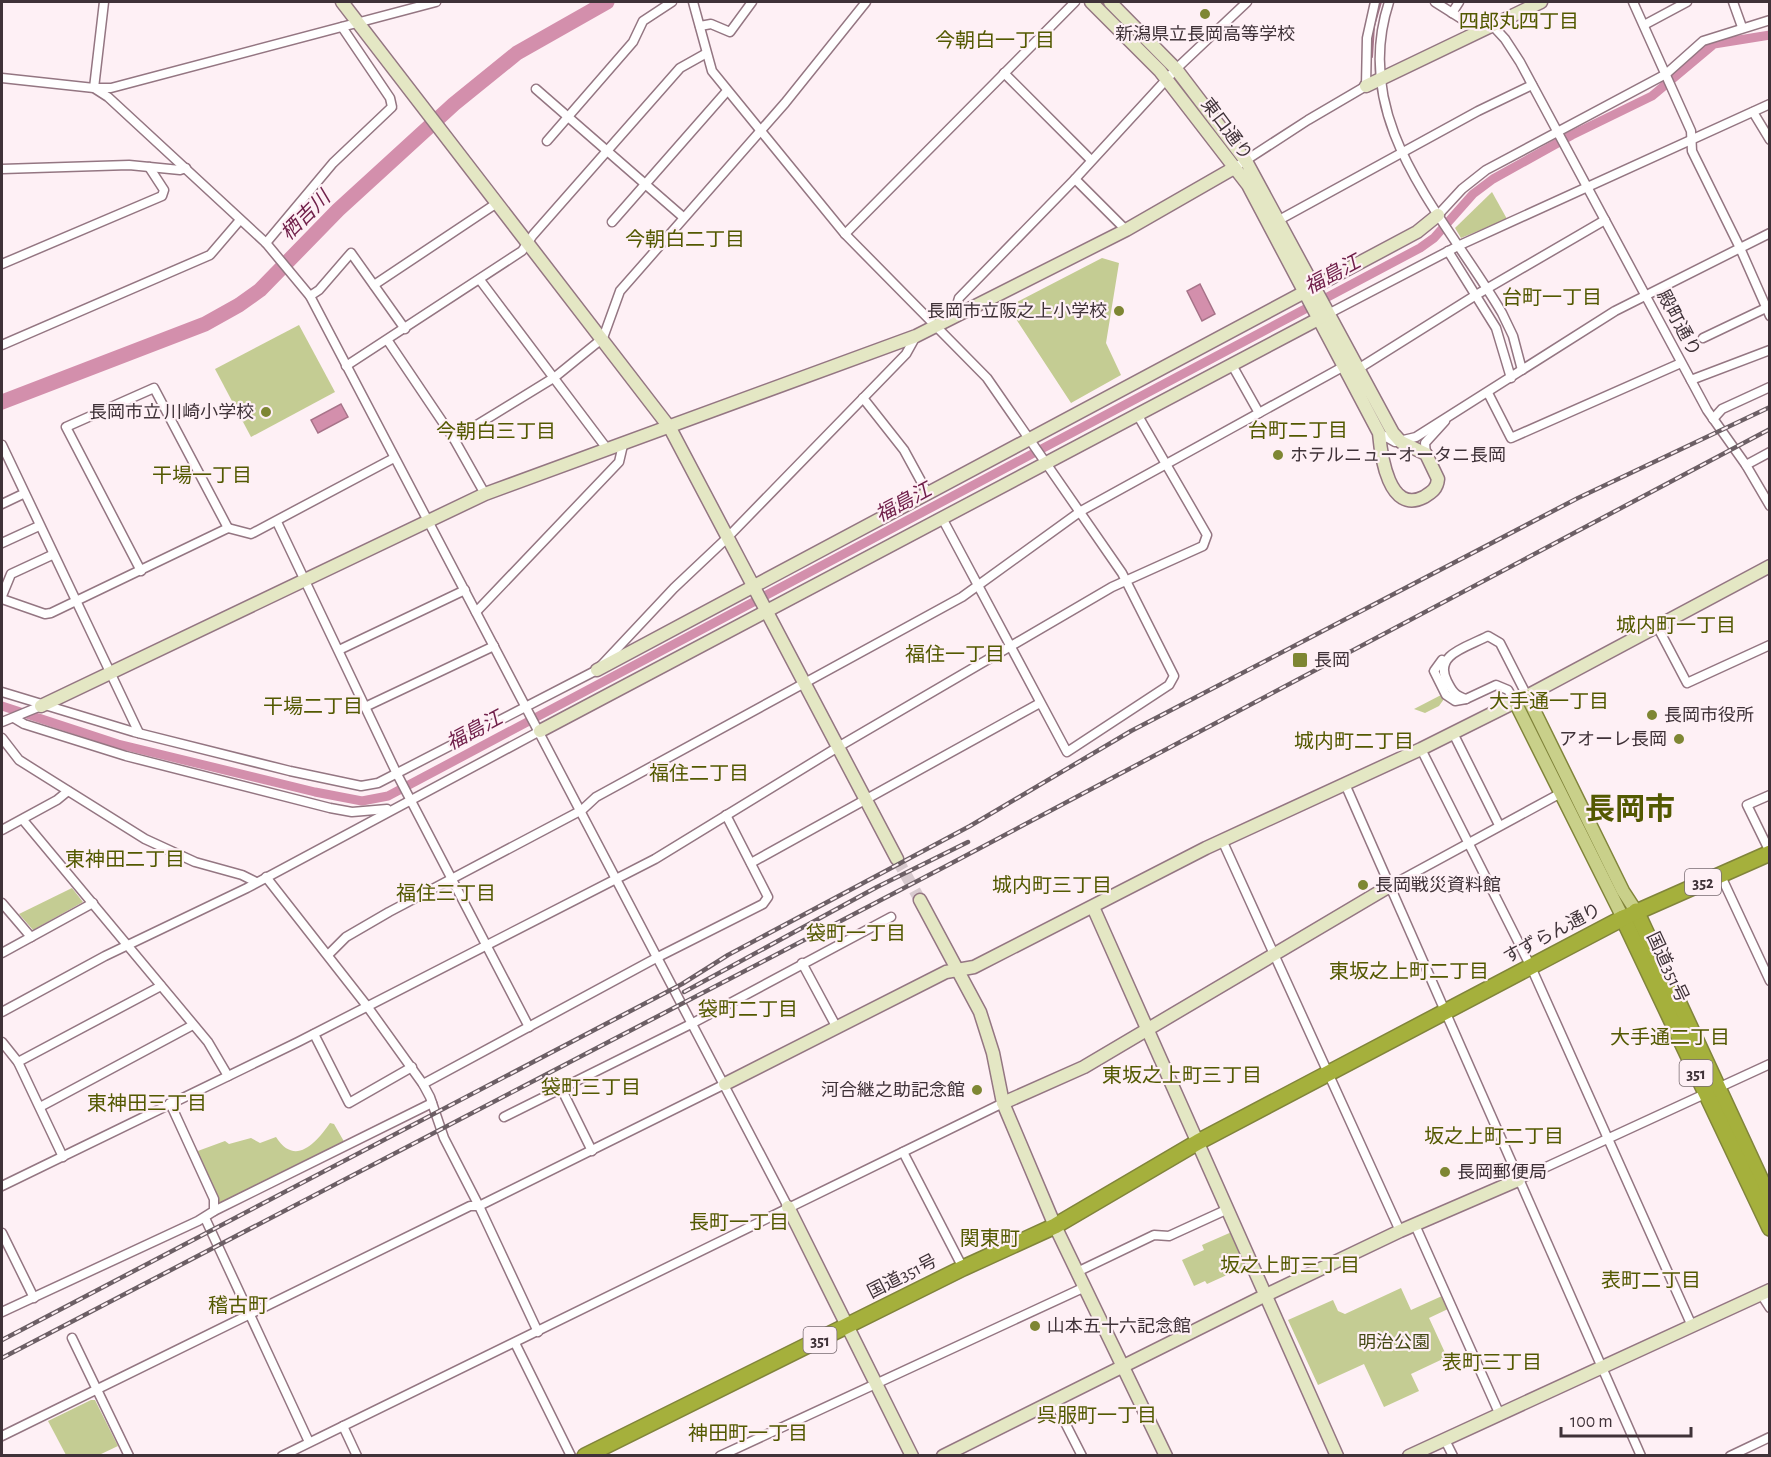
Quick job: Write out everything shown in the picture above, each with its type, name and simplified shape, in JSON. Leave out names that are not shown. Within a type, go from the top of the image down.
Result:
[{"type":"highway","name":"352","points":[[1629,915],[1770,853]]},
{"type":"highway","name":"すずらん通り","points":[[1328,1074],[1629,915]]},
{"type":"highway","name":"国道351号","points":[[1629,915],[1711,1089],[1770,1228]]},
{"type":"highway","name":"国道351号","points":[[585,1455],[963,1268],[1055,1226],[1198,1142],[1328,1074]]},
{"type":"highway","name":"国道351号","points":[[1711,1089],[1770,1200]]},
{"type":"main road","points":[[1527,696],[1623,891],[1629,915]]},
{"type":"main road","points":[[1515,702],[1561,793],[1629,915]]},
{"type":"street","points":[[94,88],[104,2]]},
{"type":"street","points":[[342,2],[603,338],[670,428],[897,859]]},
{"type":"street","points":[[2,78],[111,88],[436,2]]},
{"type":"street","points":[[547,141],[633,42],[643,21],[672,2]]},
{"type":"street","points":[[693,2],[705,54],[712,71],[727,91],[845,234],[987,378],[1033,443],[1122,573],[1174,676],[1169,685],[1067,752],[942,518]]},
{"type":"street","points":[[700,26],[711,24],[730,32],[752,2]]},
{"type":"street","points":[[454,439],[555,377],[603,338],[620,291],[760,132],[866,2]]},
{"type":"street","points":[[845,234],[1075,2]]},
{"type":"street","name":"東口通り","points":[[1091,2],[1135,44],[1167,80],[1248,185],[1310,292]]},
{"type":"street","name":"東口通り","points":[[1110,2],[1176,69],[1246,161],[1278,220],[1310,292]]},
{"type":"street","points":[[958,316],[956,308],[959,298],[1075,179],[1176,69],[1247,2]]},
{"type":"street","points":[[1366,86],[1367,38],[1375,2]]},
{"type":"street","points":[[1389,2],[1382,35],[1382,79],[1386,107],[1401,153],[1439,216],[1488,288],[1513,336],[1522,370]]},
{"type":"street","name":"殿町通り","points":[[1435,2],[1452,13],[1487,29],[1514,50],[1681,363],[1713,419],[1746,465],[1770,506]]},
{"type":"street","points":[[1452,13],[1459,2]]},
{"type":"street","points":[[2,722],[43,705],[485,494],[670,428],[938,326],[1126,230],[1246,161],[1308,120],[1366,86],[1541,2]]},
{"type":"street","points":[[1633,2],[1691,131],[1692,151],[1740,248],[1768,312],[1703,338]]},
{"type":"street","points":[[1644,25],[1687,2]]},
{"type":"street","points":[[1733,2],[1742,27]]},
{"type":"street","points":[[2,692],[139,733],[361,786],[398,777],[528,710],[597,670],[755,590],[928,494],[1033,443],[1310,292],[1417,232],[1439,216],[1472,180],[1557,132],[1667,76],[1703,41],[1770,20]]},
{"type":"street","points":[[267,245],[333,163],[392,107],[390,98],[342,27]]},
{"type":"street","points":[[346,366],[388,341],[522,251],[680,68],[705,54]]},
{"type":"street","points":[[1004,73],[1091,160]]},
{"type":"street","points":[[1278,220],[1532,85]]},
{"type":"street","points":[[94,88],[108,97],[267,245],[307,292],[725,1084],[912,1455]]},
{"type":"street","points":[[536,89],[683,217]]},
{"type":"street","points":[[612,222],[727,91]]},
{"type":"street","points":[[2,1012],[128,945],[266,877],[399,806],[409,798],[942,518],[1044,461],[1232,365],[1322,314],[1448,251],[1457,241],[1589,188],[1770,104]]},
{"type":"street","points":[[1754,112],[1770,140]]},
{"type":"street","points":[[2,169],[149,167],[180,170],[186,168]]},
{"type":"street","points":[[2,264],[162,196],[164,190],[149,167]]},
{"type":"street","points":[[1075,179],[1126,230]]},
{"type":"street","points":[[374,285],[497,203]]},
{"type":"street","points":[[2,345],[210,255],[240,220]]},
{"type":"street","points":[[328,955],[346,937],[582,810],[596,797],[962,597],[1081,512],[1259,413],[1351,366],[1605,220]]},
{"type":"street","points":[[1401,442],[1416,437],[1645,294],[1770,233]]},
{"type":"street","points":[[1448,251],[1501,340],[1511,378]]},
{"type":"street","points":[[307,292],[319,290],[351,254],[405,329]]},
{"type":"street","points":[[480,280],[608,450]]},
{"type":"street","points":[[1310,292],[1351,366],[1389,428],[1401,442]]},
{"type":"street","points":[[597,670],[674,588],[727,538],[906,354],[916,336]]},
{"type":"street","points":[[388,341],[454,439],[485,494]]},
{"type":"street","points":[[1691,380],[1770,350]]},
{"type":"street","points":[[1488,393],[1511,438],[1681,363]]},
{"type":"street","points":[[1232,365],[1259,413]]},
{"type":"street","points":[[1351,366],[1379,433],[1381,460],[1396,492],[1402,499],[1415,501],[1432,493],[1437,485],[1437,475],[1425,454],[1425,443],[1442,428],[1447,418]]},
{"type":"street","points":[[1713,419],[1722,409],[1770,387]]},
{"type":"street","points":[[141,571],[66,428],[154,388],[228,528]]},
{"type":"street","points":[[863,398],[904,450],[928,494]]},
{"type":"street","points":[[2,1186],[314,1034],[655,859],[838,747],[1012,646],[1125,582],[1203,546],[1207,535],[1137,414]]},
{"type":"street","points":[[1379,433],[1425,454]]},
{"type":"street","points":[[2,445],[52,555],[139,733]]},
{"type":"street","points":[[476,612],[619,462],[623,445]]},
{"type":"street","points":[[1746,465],[1770,452]]},
{"type":"street","points":[[52,555],[11,574],[2,598],[45,614],[141,571],[228,528],[251,534],[394,458]]},
{"type":"street","points":[[2,504],[23,494]]},
{"type":"street","points":[[277,522],[398,777],[530,1027]]},
{"type":"street","points":[[2,543],[39,526]]},
{"type":"street","points":[[2,1436],[91,1393],[95,1388],[470,1206],[479,1206],[591,1151],[946,972],[975,967],[1222,840],[1421,749],[1527,696],[1770,566]]},
{"type":"street","points":[[339,650],[465,590]]},
{"type":"street","points":[[1657,626],[1687,683],[1770,645]]},
{"type":"street","points":[[1515,702],[1508,690],[1496,686],[1466,699],[1453,693],[1442,671],[1446,658],[1488,636],[1495,638],[1500,643],[1527,696]]},
{"type":"street","points":[[365,707],[494,646]]},
{"type":"street","points":[[751,863],[1040,703]]},
{"type":"street","points":[[17,716],[24,724],[126,756],[330,808],[370,812],[399,806]]},
{"type":"street","points":[[1453,733],[1499,825]]},
{"type":"street","points":[[2,738],[19,760],[145,840],[169,852],[256,882]]},
{"type":"street","points":[[1421,749],[1470,841],[1531,967],[1692,1326]]},
{"type":"street","points":[[1345,784],[1601,1369],[1641,1455]]},
{"type":"street","points":[[2,830],[57,800],[68,791]]},
{"type":"street","points":[[282,1455],[538,1332],[788,1207],[1003,1103],[1084,1067],[1388,886],[1561,793]]},
{"type":"street","points":[[1770,795],[1747,805],[1770,853]]},
{"type":"street","points":[[423,1084],[658,957],[763,904],[768,897],[726,815]]},
{"type":"street","points":[[23,820],[215,1052],[228,1076]]},
{"type":"street","points":[[1222,840],[1400,1231]]},
{"type":"street","points":[[1720,874],[1770,981]]},
{"type":"street","points":[[266,877],[367,1006],[423,1084],[444,1138],[479,1206],[538,1332]]},
{"type":"street","points":[[920,900],[971,993],[988,1033],[1003,1103],[1055,1226],[1166,1455]]},
{"type":"street","points":[[2,903],[31,937]]},
{"type":"street","points":[[2,953],[93,903]]},
{"type":"street","points":[[1093,906],[1337,1455]]},
{"type":"street","points":[[504,1117],[693,1023],[891,917]]},
{"type":"street","points":[[802,963],[837,1028]]},
{"type":"street","points":[[18,1062],[161,986]]},
{"type":"street","points":[[40,1107],[193,1025]]},
{"type":"street","points":[[314,1034],[349,1103],[412,1067]]},
{"type":"street","points":[[2,1042],[18,1062],[63,1157]]},
{"type":"street","points":[[943,1455],[1400,1231],[1518,1180],[1711,1089],[1770,1064]]},
{"type":"street","points":[[561,1088],[591,1151]]},
{"type":"street","points":[[170,1103],[214,1199],[214,1211]]},
{"type":"street","points":[[2,1312],[205,1218],[214,1211],[432,1103]]},
{"type":"street","points":[[903,1152],[963,1268]]},
{"type":"street","points":[[1077,1272],[1154,1235],[1169,1236],[1228,1209]]},
{"type":"street","points":[[205,1218],[309,1442]]},
{"type":"street","points":[[1415,1225],[1500,1415]]},
{"type":"street","points":[[2,1233],[34,1298]]},
{"type":"street","points":[[720,1455],[876,1386],[1085,1287]]},
{"type":"street","points":[[1409,1455],[1765,1292],[1770,1308]]},
{"type":"street","points":[[72,1338],[129,1455]]},
{"type":"street","points":[[515,1343],[571,1455]]},
{"type":"street","points":[[1054,1401],[1082,1455]]},
{"type":"street","points":[[343,1426],[357,1455]]},
{"type":"street","points":[[1730,1455],[1770,1437]]},
{"type":"street","points":[[1445,1440],[1453,1455]]},
{"type":"green space","points":[[1492,192],[1507,219],[1461,238],[1455,228]]},
{"type":"green space","points":[[1102,258],[1119,263],[1106,343],[1121,375],[1071,403],[1014,316],[1017,302]]},
{"type":"green space","points":[[299,325],[335,392],[251,437],[215,369]]},
{"type":"green space","points":[[1443,694],[1444,699],[1439,706],[1425,713],[1414,709]]},
{"type":"green space","points":[[72,888],[83,902],[33,930],[19,914]]},
{"type":"green space","points":[[330,1123],[334,1124],[346,1145],[220,1204],[195,1152],[225,1141],[229,1144],[251,1138],[260,1143],[276,1137],[283,1146],[298,1151],[312,1144]]},
{"type":"green space","points":[[1234,1231],[1249,1265],[1207,1284],[1205,1281],[1194,1286],[1182,1260],[1204,1250],[1202,1245]]},
{"type":"green space","name":"明治公園","points":[[1401,1288],[1411,1310],[1442,1296],[1448,1309],[1429,1318],[1447,1357],[1411,1374],[1419,1391],[1384,1407],[1364,1364],[1318,1385],[1288,1320],[1333,1300],[1338,1311],[1345,1314]]},
{"type":"green space","points":[[95,1400],[118,1446],[99,1455],[66,1455],[48,1421]]},
{"type":"shaded area","points":[[1200,284],[1215,314],[1202,321],[1187,291]]},
{"type":"shaded area","points":[[341,404],[348,417],[318,433],[311,420]]},
{"type":"waterway","name":"栖吉川","points":[[2,402],[205,324],[239,305],[260,290],[338,210],[454,104],[517,53],[607,2]]},
{"type":"waterway","points":[[1372,57],[1374,26],[1381,2]]},
{"type":"waterway","name":"福島江","points":[[2,706],[118,744],[315,792],[362,801],[388,796],[1420,248],[1434,238],[1473,194],[1493,179],[1572,135],[1652,96],[1714,44],[1770,35]]},
{"type":"tunnel","points":[[897,859],[920,900]]},
{"type":"railway","points":[[2,1340],[682,984],[728,955],[970,826],[1131,731],[1578,498],[1770,407]]},
{"type":"railway","points":[[2,1358],[950,864],[1770,429]]},
{"type":"railway","points":[[684,992],[877,887],[968,842]]},
{"type":"place","name":"新潟県立長岡高等学校","points":[[1205,14]]},
{"type":"place","name":"長岡市立阪之上小学校","points":[[1119,311]]},
{"type":"place","name":"長岡市立 川崎小学校","points":[[266,412]]},
{"type":"place","name":"ホテルニューオータニ長岡","points":[[1278,455]]},
{"type":"place","name":"長岡","points":[[1300,660]]},
{"type":"place","name":"長岡市役所","points":[[1652,715]]},
{"type":"place","name":"アオーレ長岡","points":[[1679,739]]},
{"type":"place","name":"長岡戦災資料館","points":[[1363,885]]},
{"type":"place","name":"河合継之助記念館","points":[[977,1090]]},
{"type":"place","name":"長岡郵便局","points":[[1445,1172]]},
{"type":"place","name":"山本五十六記念館","points":[[1035,1326]]},
{"type":"district","name":"四郎丸四丁目","points":[[1519,21]]},
{"type":"district","name":"今朝白一丁目","points":[[995,40]]},
{"type":"district","name":"今朝白二丁目","points":[[685,239]]},
{"type":"district","name":"台町一丁目","points":[[1552,297]]},
{"type":"district","name":"台町二丁目","points":[[1298,430]]},
{"type":"district","name":"今朝白三丁目","points":[[496,431]]},
{"type":"district","name":"干場一丁目","points":[[202,475]]},
{"type":"district","name":"城内町一丁目","points":[[1676,625]]},
{"type":"district","name":"福住一丁目","points":[[955,654]]},
{"type":"district","name":"大手通一丁目","points":[[1549,701]]},
{"type":"district","name":"干場二丁目","points":[[313,706]]},
{"type":"district","name":"城内町二丁目","points":[[1354,741]]},
{"type":"district","name":"福住二丁目","points":[[699,773]]},
{"type":"district","name":"長岡市","points":[[1630,809]]},
{"type":"district","name":"東神田二丁目","points":[[125,859]]},
{"type":"district","name":"城内町三丁目","points":[[1052,885]]},
{"type":"district","name":"福住三丁目","points":[[446,893]]},
{"type":"district","name":"袋町一丁目","points":[[856,933]]},
{"type":"district","name":"東坂之上町二丁目","points":[[1409,971]]},
{"type":"district","name":"袋町二丁目","points":[[748,1009]]},
{"type":"district","name":"大手通二丁目","points":[[1670,1037]]},
{"type":"district","name":"東坂之上町三丁目","points":[[1182,1075]]},
{"type":"district","name":"袋町三丁目","points":[[591,1087]]},
{"type":"district","name":"東神田三丁目","points":[[147,1103]]},
{"type":"district","name":"坂之上町二丁目","points":[[1494,1136]]},
{"type":"district","name":"長町一丁目","points":[[739,1222]]},
{"type":"district","name":"関東町","points":[[990,1238]]},
{"type":"district","name":"坂之上町三丁目","points":[[1290,1265]]},
{"type":"district","name":"表町二丁目","points":[[1651,1280]]},
{"type":"district","name":"稽古町","points":[[238,1305]]},
{"type":"district","name":"表町三丁目","points":[[1492,1362]]},
{"type":"district","name":"呉服町一丁目","points":[[1097,1415]]},
{"type":"district","name":"神田町一丁目","points":[[748,1433]]}]
